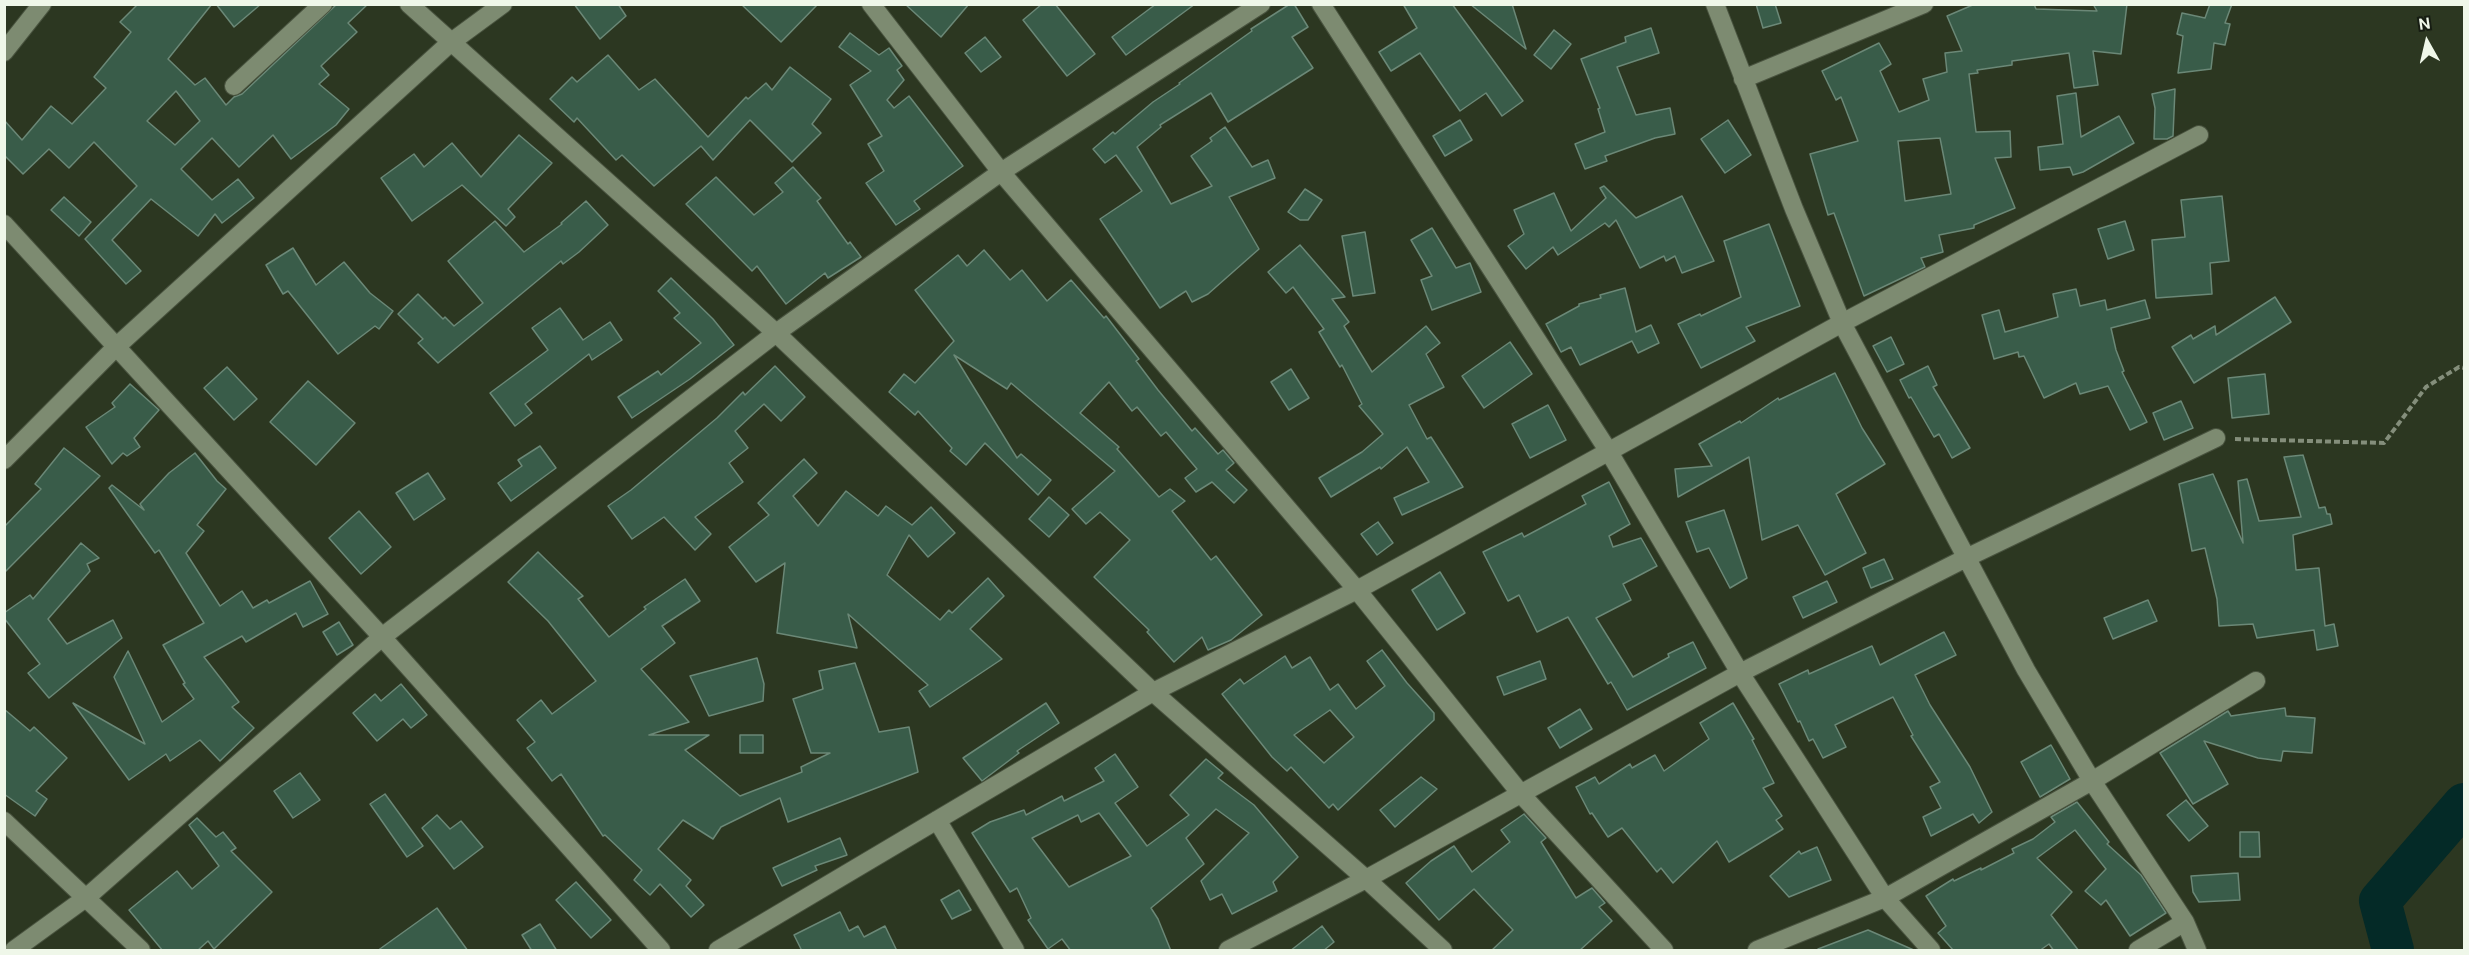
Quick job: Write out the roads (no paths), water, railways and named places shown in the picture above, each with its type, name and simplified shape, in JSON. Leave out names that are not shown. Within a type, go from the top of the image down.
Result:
[{"type":"street","points":[[4,52],[42,4]]},
{"type":"street","points":[[234,86],[323,4]]},
{"type":"street","points":[[409,4],[776,333],[1153,692],[1366,879],[1443,951]]},
{"type":"street","points":[[4,460],[117,345],[450,43],[503,4]]},
{"type":"street","points":[[871,4],[1001,172],[1357,590],[1521,794],[1664,951]]},
{"type":"street","points":[[14,951],[87,897],[382,637],[776,333],[1001,172],[1261,4]]},
{"type":"street","points":[[1321,4],[1609,452],[1740,673],[1885,898],[1931,951]]},
{"type":"street","points":[[1715,4],[1842,323],[2026,670],[2092,781],[2185,922],[2197,951]]},
{"type":"street","points":[[1743,79],[1924,4]]},
{"type":"street","points":[[718,951],[1153,692],[1357,590],[1842,323],[2199,135]]},
{"type":"street","points":[[4,224],[382,637],[661,951]]},
{"type":"street","points":[[1228,951],[1366,879],[1740,673],[1966,558],[2216,438]]},
{"type":"street","points":[[1757,951],[1885,898],[2092,781],[2256,681]]},
{"type":"street","points":[[937,820],[1015,951]]},
{"type":"street","points":[[4,821],[87,897],[141,951]]},
{"type":"street","points":[[2138,951],[2185,922]]},
{"type":"waterway","points":[[2393,950],[2380,901],[2464,804]]}]
